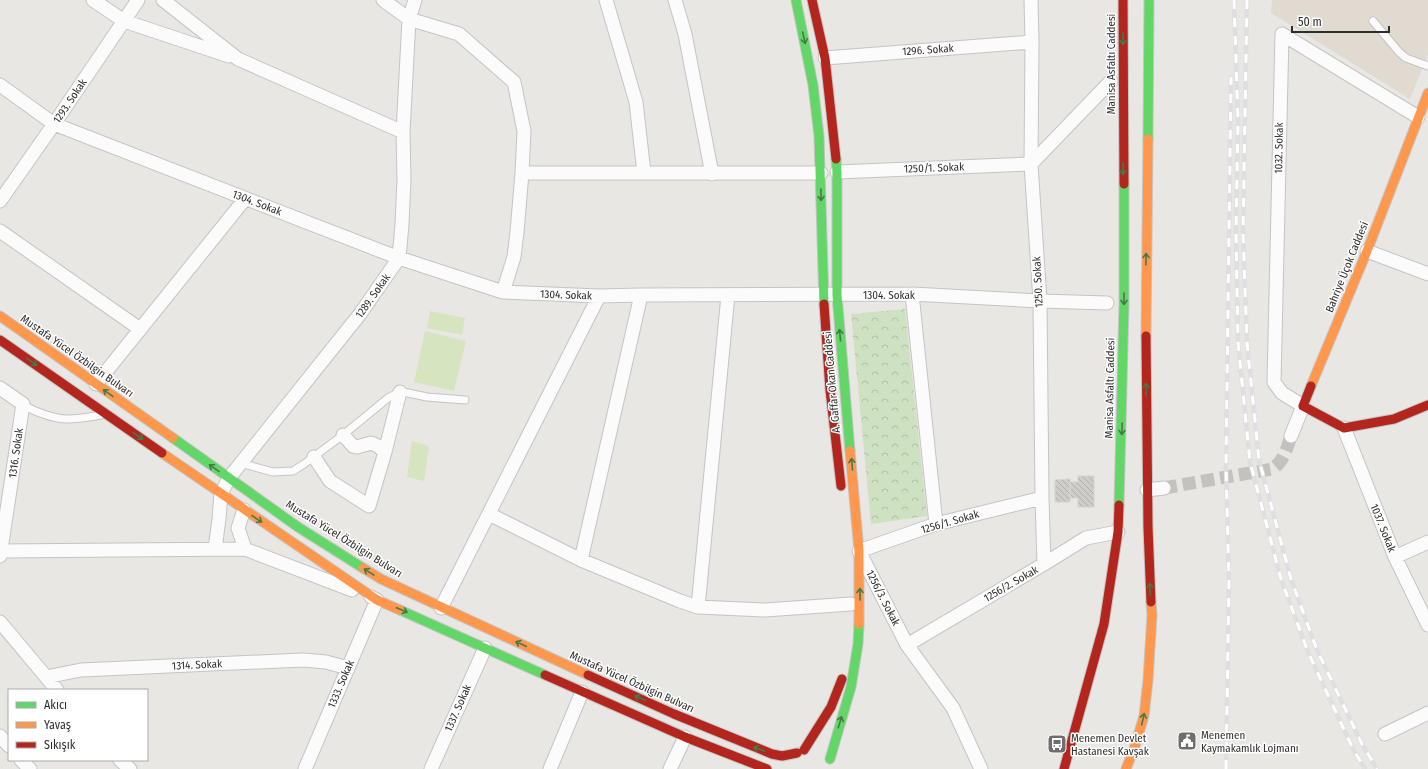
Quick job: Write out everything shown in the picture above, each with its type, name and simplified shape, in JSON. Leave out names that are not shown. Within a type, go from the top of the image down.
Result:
[{"type":"main road","name":"A. Gaffar Okan Caddesi","points":[[796,0],[808,56],[817,114],[821,173],[823,295],[833,422],[842,493]]},
{"type":"main road","name":"A. Gaffar Okan Caddesi","points":[[812,0],[825,58],[837,172],[837,295],[854,554],[860,607],[858,644],[851,687],[824,755]]},
{"type":"main road","name":"Manisa Asfaltı Caddesi","points":[[1064,769],[1104,624],[1118,532],[1124,304],[1123,0]]},
{"type":"main road","points":[[1126,769],[1144,716],[1152,615],[1147,490],[1146,315],[1149,0]]},
{"type":"main road","name":"Bahriye Üçok Caddesi","points":[[1303,406],[1367,250],[1428,93]]},
{"type":"main road","name":"Mustafa Yücel Özbilgin Bulvarı","points":[[0,316],[298,527],[381,579],[441,608],[674,714],[772,754],[782,756],[811,749],[824,755]]},
{"type":"main road","points":[[0,340],[244,510],[377,600],[684,737],[767,769]]},
{"type":"main road","points":[[1303,406],[1344,428],[1394,419],[1428,405]]},
{"type":"main road","name":"A. Gaffar Okan Caddesi","points":[[788,763],[800,751],[831,705],[840,687],[849,651],[854,554]]},
{"type":"main road","points":[[824,755],[834,769]]},
{"type":"street","points":[[93,0],[124,21],[238,59],[403,132]]},
{"type":"street","name":"1293. Sokak","points":[[0,201],[138,0]]},
{"type":"street","points":[[163,0],[238,59]]},
{"type":"street","points":[[383,0],[409,19],[459,34],[514,82],[524,130],[522,173],[514,257],[504,292]]},
{"type":"street","points":[[399,258],[404,188],[403,132],[409,19],[415,0]]},
{"type":"street","points":[[606,0],[636,102],[644,174]]},
{"type":"street","points":[[675,0],[685,34],[712,174]]},
{"type":"street","name":"1250. Sokak","points":[[1031,0],[1031,164],[1040,302],[1044,564]]},
{"type":"street","name":"1032. Sokak","points":[[1303,406],[1282,393],[1274,382],[1282,34],[1418,117]]},
{"type":"street","name":"1296. Sokak","points":[[825,58],[1032,42]]},
{"type":"street","points":[[1031,164],[1111,81]]},
{"type":"street","name":"1304. Sokak","points":[[0,85],[54,124],[399,258],[504,292],[599,296],[912,294],[1040,302],[1107,303]]},
{"type":"street","name":"1250/1. Sokak","points":[[837,172],[1031,164]]},
{"type":"street","points":[[522,173],[821,173]]},
{"type":"street","points":[[96,384],[244,198]]},
{"type":"street","points":[[0,231],[140,329]]},
{"type":"street","points":[[1367,250],[1428,274]]},
{"type":"street","name":"1289. Sokak","points":[[215,549],[220,518],[221,494],[229,478],[360,314],[399,258]]},
{"type":"street","points":[[912,294],[936,524]]},
{"type":"street","points":[[581,560],[641,295]]},
{"type":"street","points":[[698,607],[728,295]]},
{"type":"street","points":[[441,608],[599,296]]},
{"type":"street","points":[[0,388],[23,404]]},
{"type":"street","points":[[314,457],[330,481],[368,506],[385,452],[400,392]]},
{"type":"street","name":"1316. Sokak","points":[[0,553],[23,404]]},
{"type":"street","points":[[1291,436],[1303,406]]},
{"type":"street","name":"1037. Sokak","points":[[1344,428],[1395,558],[1428,625]]},
{"type":"street","points":[[343,435],[353,446],[371,443],[378,446],[385,452]]},
{"type":"street","points":[[1147,490],[1164,488]]},
{"type":"street","name":"1256/1. Sokak","points":[[854,554],[936,524],[1042,498]]},
{"type":"street","points":[[244,510],[238,528],[245,549]]},
{"type":"street","points":[[489,514],[581,560],[680,602],[698,607],[765,610],[851,604]]},
{"type":"street","name":"1256/2. Sokak","points":[[907,645],[1086,538],[1118,532]]},
{"type":"street","points":[[1395,558],[1428,542]]},
{"type":"street","points":[[0,553],[245,549],[377,600]]},
{"type":"street","name":"1256/3. Sokak","points":[[854,554],[907,645],[953,708],[981,769]]},
{"type":"street","name":"1333. Sokak","points":[[305,769],[377,600]]},
{"type":"street","points":[[0,622],[56,689]]},
{"type":"street","name":"1337. Sokak","points":[[431,769],[486,648]]},
{"type":"street","name":"1314. Sokak","points":[[46,677],[81,670],[303,660],[326,662],[348,668]]},
{"type":"street","points":[[550,769],[582,692]]},
{"type":"street","points":[[1385,734],[1428,714]]},
{"type":"street","points":[[0,736],[8,745]]},
{"type":"street","points":[[670,769],[684,737]]},
{"type":"street","points":[[23,761],[30,769]]},
{"type":"street","points":[[121,761],[130,769]]},
{"type":"lane","points":[[1373,21],[1402,55],[1406,58],[1428,66]]},
{"type":"lane","points":[[240,463],[272,472],[293,471],[343,435],[388,398],[400,392],[427,397],[465,400]]},
{"type":"lane","points":[[23,404],[28,409],[39,413],[65,419],[107,415]]},
{"type":"shaded area","points":[[1272,0],[1428,0],[1428,54],[1410,99],[1271,13]]},
{"type":"green space","points":[[905,309],[927,516],[871,524],[851,314]]},
{"type":"green space","points":[[430,311],[465,318],[462,335],[427,328]]},
{"type":"green space","points":[[425,331],[466,341],[454,391],[414,382]]},
{"type":"green space","points":[[412,441],[429,446],[424,481],[407,477]]},
{"type":"building","points":[[1078,476],[1094,476],[1094,507],[1078,507],[1078,498],[1070,498],[1070,482],[1078,482]]},
{"type":"building","points":[[1070,479],[1070,502],[1055,502],[1055,480]]},
{"type":"tunnel","points":[[1164,488],[1272,469],[1282,459],[1291,436]]},
{"type":"railway","points":[[1234,0],[1238,121],[1236,233],[1238,342],[1250,462],[1281,579],[1308,652],[1353,749],[1365,769]]},
{"type":"railway","points":[[1247,0],[1243,232],[1247,343],[1259,460],[1291,579],[1317,650],[1362,744],[1377,769]]},
{"type":"railway","points":[[1226,769],[1229,582],[1226,466],[1231,77]]},
{"type":"traffic: fast","points":[[796,0],[813,85],[819,136],[824,304]]},
{"type":"traffic: fast","points":[[1148,139],[1149,0]]},
{"type":"traffic: fast","points":[[836,159],[837,295],[850,451]]},
{"type":"traffic: fast","points":[[1119,505],[1124,304],[1124,184]]},
{"type":"traffic: fast","points":[[173,438],[298,527],[363,568]]},
{"type":"traffic: fast","points":[[400,610],[545,675]]},
{"type":"traffic: fast","points":[[830,759],[851,687],[858,644],[859,624]]},
{"type":"traffic: slow","points":[[1311,386],[1367,251],[1428,93]]},
{"type":"traffic: slow","points":[[1146,336],[1148,139]]},
{"type":"traffic: slow","points":[[0,316],[173,438]]},
{"type":"traffic: slow","points":[[850,451],[859,551],[859,624]]},
{"type":"traffic: slow","points":[[162,453],[377,600],[400,610]]},
{"type":"traffic: slow","points":[[363,568],[381,579],[588,675]]},
{"type":"traffic: slow","points":[[1126,769],[1144,716],[1152,615],[1151,602]]},
{"type":"traffic: jam","points":[[812,0],[825,58],[836,159]]},
{"type":"traffic: jam","points":[[1123,0],[1124,184]]},
{"type":"traffic: jam","points":[[824,304],[830,390],[841,486]]},
{"type":"traffic: jam","points":[[1146,336],[1148,527],[1151,602]]},
{"type":"traffic: jam","points":[[0,340],[162,453]]},
{"type":"traffic: jam","points":[[1311,386],[1303,406],[1344,428],[1394,419],[1428,405]]},
{"type":"traffic: jam","points":[[1064,769],[1104,624],[1118,532],[1119,505]]},
{"type":"traffic: jam","points":[[545,675],[685,737],[767,769]]},
{"type":"traffic: jam","points":[[588,675],[674,714],[772,754],[782,756],[797,753]]},
{"type":"traffic: jam","points":[[804,750],[831,707],[842,679]]},
{"type":"place","name":"Menemen Kaymakamlık Lojmanı","points":[[1187,741]]},
{"type":"place","name":"Menemen Devlet Hastanesi Kavşak","points":[[1057,744]]}]
